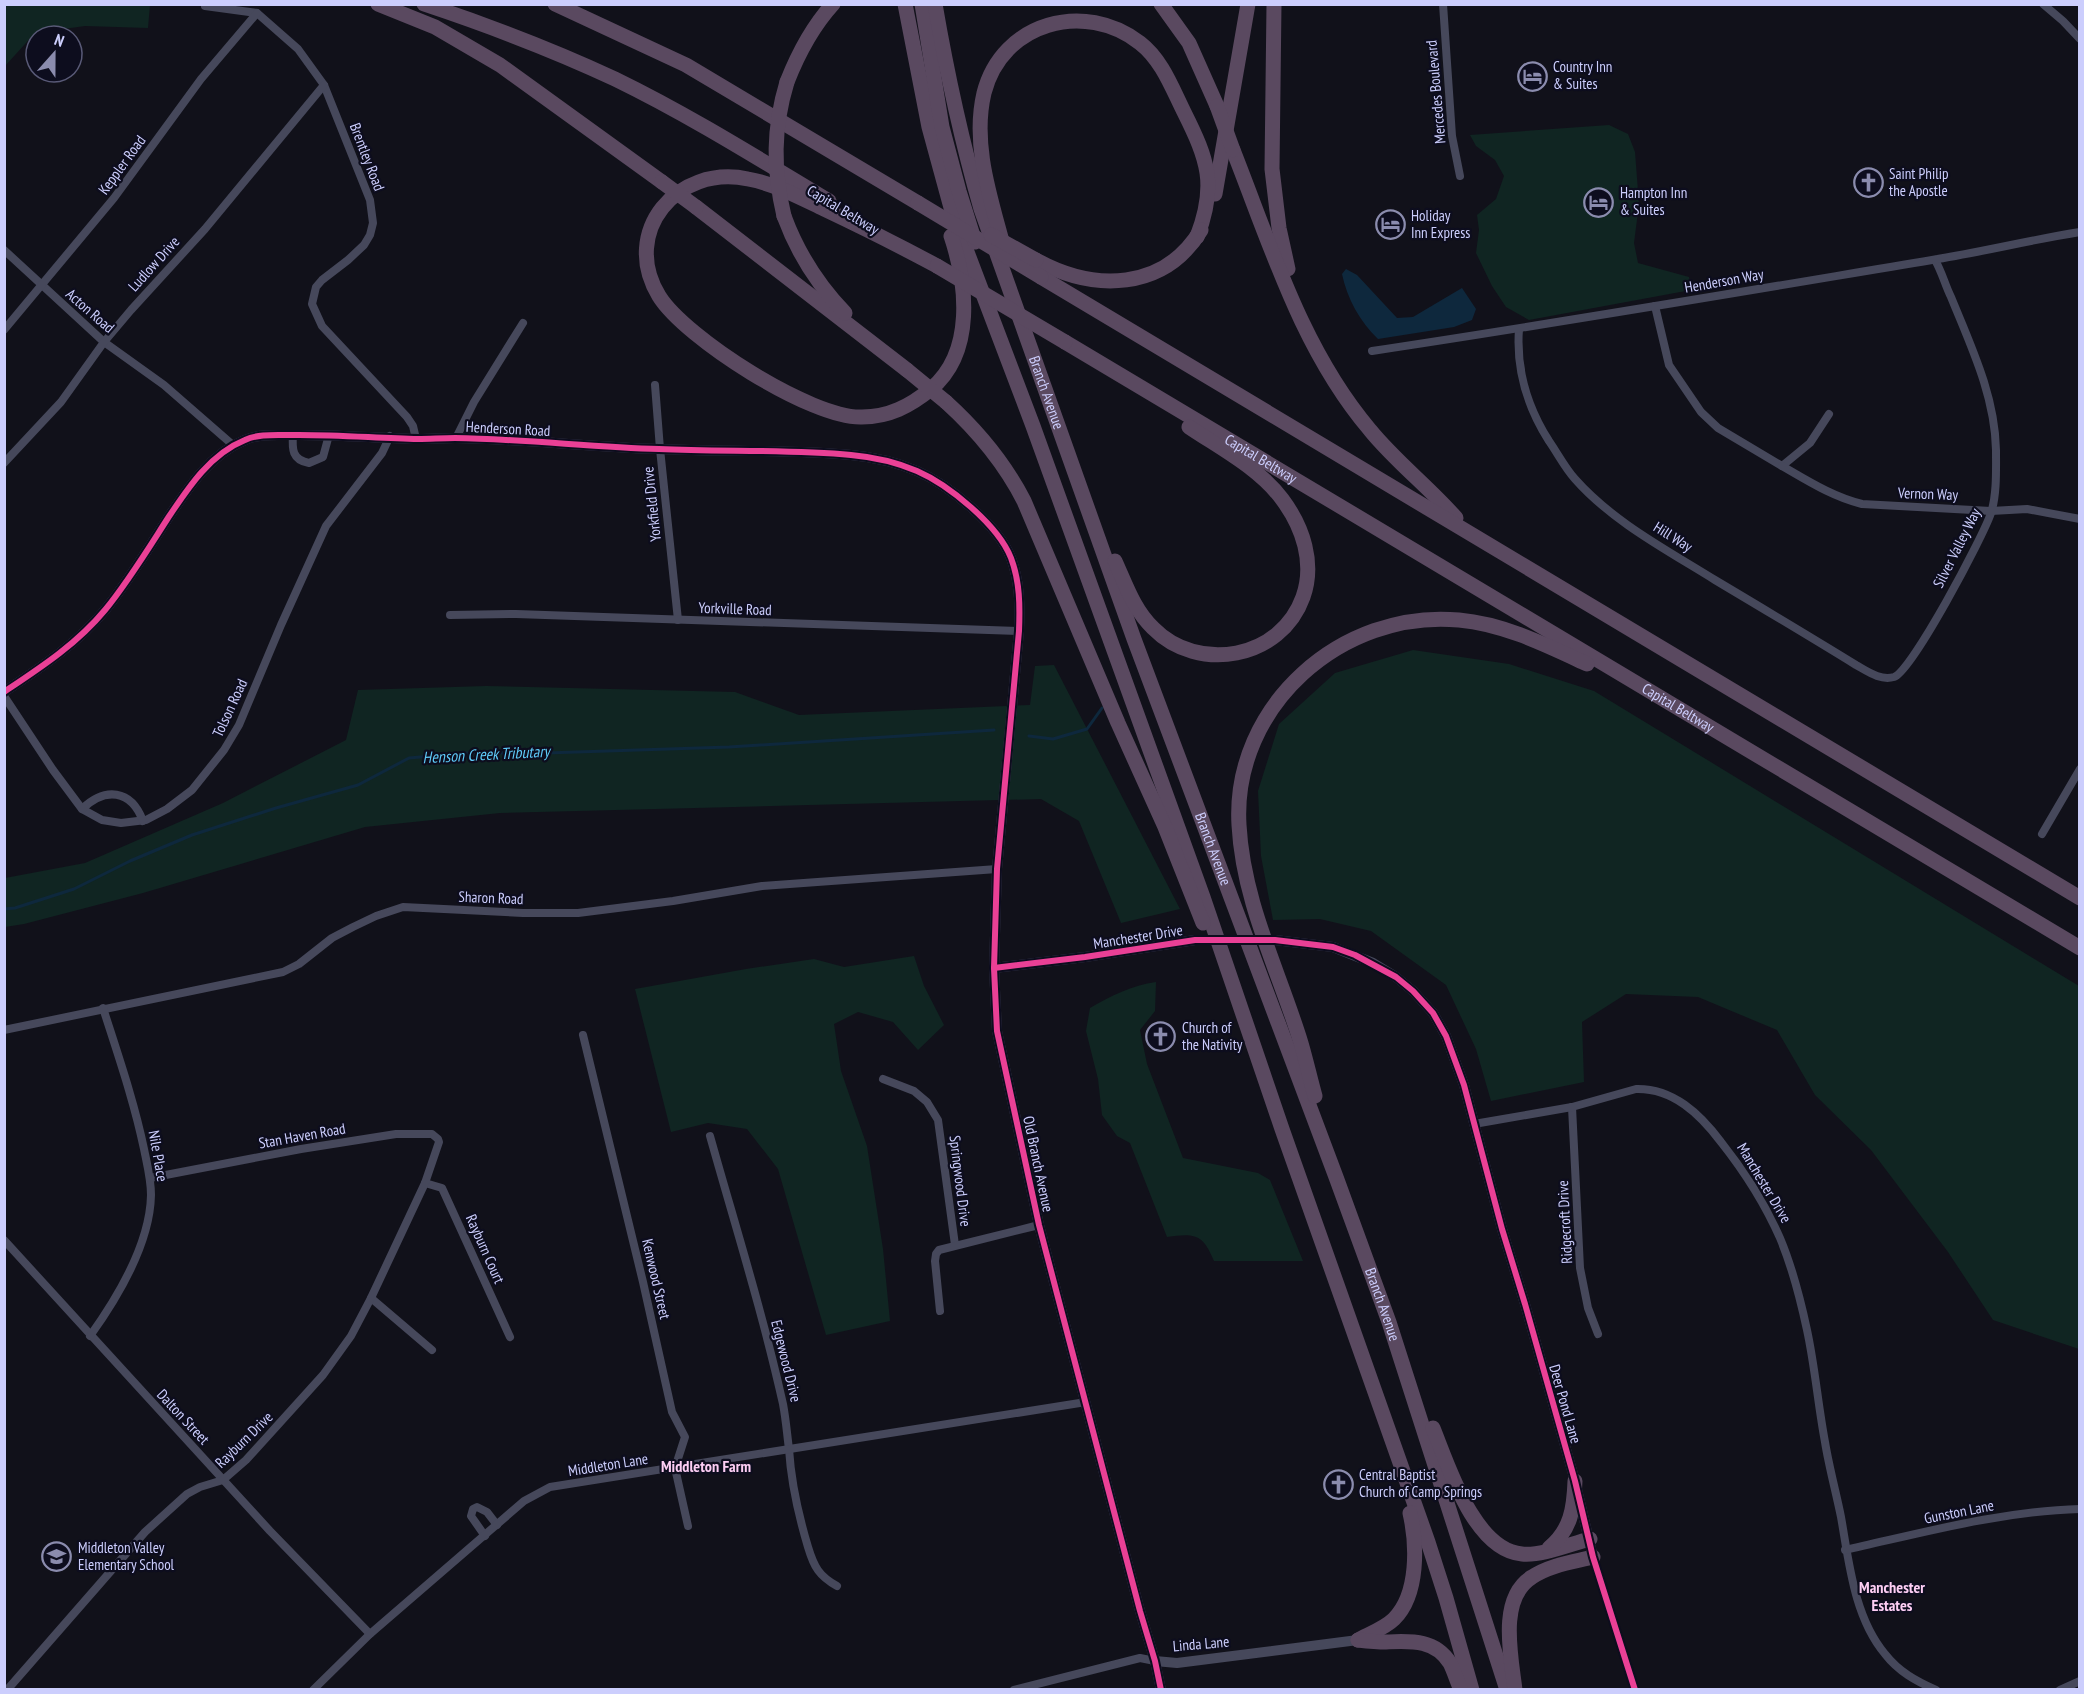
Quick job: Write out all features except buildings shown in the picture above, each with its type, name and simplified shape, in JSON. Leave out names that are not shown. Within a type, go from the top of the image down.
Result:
[{"type":"highway","points":[[378,4],[435,27],[500,65],[662,182],[907,370],[970,424],[991,448],[1024,501],[1118,723],[1165,827],[1253,1041]]},
{"type":"highway","name":"Capital Beltway","points":[[424,4],[562,55],[636,90],[717,134],[2079,948]]},
{"type":"highway","points":[[555,4],[686,65],[917,198],[1054,269],[1088,279],[1127,280],[1157,272],[1172,264],[1197,237],[1213,207],[1248,4]]},
{"type":"highway","points":[[833,4],[808,37],[786,82],[780,104],[775,150],[777,183],[784,216],[793,241],[806,265],[843,312],[907,370]]},
{"type":"highway","name":"Branch Avenue","points":[[905,4],[934,148],[953,215],[1033,426],[1203,897],[1446,1598],[1472,1689]]},
{"type":"highway","points":[[922,4],[942,127],[958,191],[1033,426]]},
{"type":"highway","name":"Branch Avenue","points":[[935,4],[945,66],[967,161],[981,209],[1134,639],[1389,1322],[1507,1689]]},
{"type":"highway","points":[[1161,4],[1189,43],[1293,301],[1335,383],[1370,430],[1468,531]]},
{"type":"highway","points":[[1275,8],[1272,169],[1279,228],[1293,301]]},
{"type":"highway","points":[[1030,350],[984,174],[981,127],[985,91],[991,74],[1008,49],[1022,38],[1054,22],[1087,20],[1122,30],[1153,55],[1198,139],[1205,160],[1209,179],[1208,193],[1197,237]]},
{"type":"highway","points":[[918,72],[933,170],[961,271],[964,302],[959,340],[947,370],[937,384],[909,405],[893,413],[876,416],[859,418],[843,416],[803,401],[773,386],[714,347],[667,307],[654,285],[647,260],[654,220],[669,199],[683,187],[697,181],[714,177],[730,177],[760,181],[792,193],[937,266]]},
{"type":"highway","points":[[917,198],[1041,276],[2079,898]]},
{"type":"highway","points":[[1064,447],[1137,609],[1154,630],[1167,640],[1198,654],[1227,656],[1265,642],[1285,625],[1295,612],[1303,598],[1307,582],[1306,550],[1297,524],[1281,497],[1257,474],[1065,342]]},
{"type":"highway","points":[[1336,1177],[1301,1043],[1255,913],[1240,848],[1242,780],[1256,734],[1283,692],[1299,675],[1336,648],[1353,639],[1394,624],[1437,620],[1480,623],[1527,637],[1675,706]]},
{"type":"highway","points":[[1389,1322],[1465,1504],[1484,1532],[1510,1551],[1523,1554],[1545,1551],[1590,1539]]},
{"type":"highway","points":[[1358,1640],[1394,1619],[1405,1602],[1413,1579],[1416,1545],[1410,1515],[1380,1421],[1380,1406]]},
{"type":"highway","points":[[1545,1551],[1555,1543],[1569,1524],[1573,1510],[1575,1481]]},
{"type":"highway","points":[[1515,1689],[1509,1628],[1515,1596],[1531,1577],[1548,1569],[1593,1557]]},
{"type":"highway","points":[[1358,1640],[1383,1642],[1412,1640],[1426,1643],[1438,1650],[1449,1663],[1461,1689]]},
{"type":"street","name":"Mercedes Boulevard","points":[[1443,4],[1452,136],[1460,176]]},
{"type":"street","points":[[2043,4],[2056,14],[2079,39]]},
{"type":"street","points":[[206,6],[257,13]]},
{"type":"street","name":"Brentley Road","points":[[257,13],[298,49],[324,85],[370,200],[373,223],[370,235],[364,245],[322,280],[316,288],[312,304],[322,326],[407,417],[413,426],[416,439]]},
{"type":"street","name":"Keppler Road","points":[[4,330],[114,198],[201,79],[257,13]]},
{"type":"street","name":"Ludlow Drive","points":[[4,463],[61,402],[104,342],[212,220],[324,85]]},
{"type":"street","name":"Henderson Way","points":[[1372,351],[1935,260],[2079,232]]},
{"type":"street","name":"Acton Road","points":[[4,250],[104,342],[164,385],[234,446]]},
{"type":"street","name":"Silver Valley Way","points":[[1905,668],[1966,565],[1992,511],[1996,447],[1985,383],[1975,351],[1935,260]]},
{"type":"street","name":"Vernon Way","points":[[1655,306],[1669,365],[1701,412],[1719,428],[1830,493],[1862,504],[1992,511],[2027,509],[2079,519]]},
{"type":"street","points":[[456,438],[474,402],[523,323]]},
{"type":"street","name":"Hill Way","points":[[1519,329],[1519,356],[1534,415],[1565,466],[1593,497],[1650,540],[1871,674],[1884,678],[1892,677],[1905,668]]},
{"type":"street","name":"Yorkfield Drive","points":[[656,385],[660,449],[678,620]]},
{"type":"street","points":[[1782,466],[1810,443],[1829,414]]},
{"type":"street","points":[[293,435],[293,452],[298,459],[309,463],[323,457],[329,435]]},
{"type":"street","name":"Henderson Road","points":[[4,694],[76,640],[105,610],[206,466],[244,440],[259,436],[390,436],[660,449],[822,453],[895,463],[919,472],[970,507],[996,533],[1010,555],[1017,577],[1020,598],[1019,631]]},
{"type":"street","name":"Tolson Road","points":[[4,694],[58,778],[82,809],[92,816],[114,822],[142,821],[167,809],[192,790],[224,750],[239,725],[326,526],[382,453],[390,436]]},
{"type":"street","name":"Yorkville Road","points":[[450,615],[516,615],[1019,631]]},
{"type":"street","name":"Old Branch Avenue","points":[[1019,631],[997,868],[994,1000],[1000,1048],[1039,1225],[1161,1689]]},
{"type":"street","points":[[2042,834],[2079,769]]},
{"type":"street","points":[[82,809],[99,795],[116,795],[132,802],[140,813],[142,821]]},
{"type":"street","name":"Sharon Road","points":[[4,1030],[283,972],[299,964],[332,938],[376,916],[403,907],[579,913],[673,901],[762,886],[997,868]]},
{"type":"street","name":"Manchester Drive","points":[[994,968],[1195,940],[1275,940],[1333,947],[1355,955],[1396,977],[1433,1013],[1446,1036],[1474,1124],[1572,1107],[1636,1089],[1662,1092],[1697,1114],[1738,1163],[1781,1239],[1807,1330],[1845,1550],[1861,1608],[1884,1654],[1902,1672],[1936,1689]]},
{"type":"street","name":"Nile Place","points":[[90,1336],[118,1293],[137,1254],[150,1205],[150,1178],[137,1119],[103,1008]]},
{"type":"street","name":"Kenwood Street","points":[[583,1035],[638,1259],[672,1412],[685,1437],[675,1468]]},
{"type":"street","name":"Springwood Drive","points":[[883,1079],[914,1091],[927,1102],[938,1120],[955,1245]]},
{"type":"street","name":"Ridgecroft Drive","points":[[1572,1107],[1580,1268],[1588,1308],[1598,1334]]},
{"type":"street","name":"Deer Pond Lane","points":[[1474,1124],[1575,1481],[1593,1557],[1635,1689]]},
{"type":"street","name":"Stan Haven Road","points":[[150,1178],[301,1149],[396,1134],[423,1133],[435,1136],[438,1138],[439,1147],[435,1158]]},
{"type":"street","name":"Edgewood Drive","points":[[710,1136],[764,1327],[783,1406],[808,1549],[820,1575],[837,1586]]},
{"type":"street","name":"Rayburn Drive","points":[[7,1689],[145,1532],[187,1494],[200,1487],[223,1480],[246,1460],[323,1375],[351,1336],[435,1158]]},
{"type":"street","name":"Rayburn Court","points":[[424,1183],[442,1188],[510,1337]]},
{"type":"street","points":[[940,1311],[935,1261],[939,1250],[1039,1225]]},
{"type":"street","name":"Dalton Street","points":[[4,1240],[223,1480],[370,1634]]},
{"type":"street","points":[[370,1298],[432,1350]]},
{"type":"street","name":"Middleton Lane","points":[[312,1689],[370,1634],[497,1525],[533,1495],[550,1487],[1086,1402]]},
{"type":"street","points":[[675,1468],[688,1526]]},
{"type":"street","points":[[485,1536],[471,1516],[473,1509],[477,1507],[482,1509],[497,1525]]},
{"type":"street","name":"Gunston Lane","points":[[1845,1550],[1996,1518],[2040,1511],[2079,1509]]},
{"type":"street","name":"Linda Lane","points":[[1014,1689],[1140,1658],[1177,1663],[1358,1640]]},
{"type":"street","points":[[2060,1689],[2079,1681]]},
{"type":"green space","points":[[5,4],[150,5],[148,28],[84,26],[84,24],[24,24],[24,45],[5,66]]},
{"type":"green space","points":[[1609,125],[1628,134],[1635,152],[1639,204],[1634,243],[1638,263],[1689,277],[1691,290],[1529,320],[1506,307],[1492,286],[1476,253],[1479,230],[1477,215],[1496,199],[1504,176],[1495,160],[1476,146],[1470,135]]},
{"type":"green space","points":[[1413,650],[1509,664],[1594,691],[2079,986],[2079,1349],[1993,1320],[1948,1252],[1871,1150],[1815,1095],[1777,1030],[1698,997],[1626,994],[1582,1022],[1584,1082],[1491,1101],[1476,1049],[1446,985],[1371,931],[1320,919],[1273,920],[1261,856],[1258,791],[1279,724],[1335,673]]},
{"type":"green space","points":[[1054,665],[1180,909],[1121,923],[1079,821],[1041,799],[500,813],[365,827],[143,893],[5,927],[5,878],[85,863],[223,803],[346,740],[358,690],[486,686],[735,692],[799,715],[1030,705],[1035,666]]},
{"type":"green space","points":[[914,956],[924,986],[944,1025],[918,1050],[893,1022],[858,1012],[834,1024],[841,1071],[867,1146],[883,1249],[890,1321],[826,1335],[778,1169],[747,1129],[708,1123],[671,1132],[635,989],[814,959],[844,967]]},
{"type":"green space","points":[[1156,982],[1155,1011],[1140,1030],[1147,1064],[1183,1158],[1258,1173],[1270,1180],[1303,1261],[1214,1261],[1206,1245],[1197,1237],[1185,1235],[1167,1237],[1130,1143],[1117,1136],[1102,1115],[1098,1079],[1086,1031],[1090,1008],[1130,988]]},
{"type":"water","points":[[1346,269],[1357,275],[1397,318],[1413,317],[1462,288],[1476,309],[1472,320],[1454,327],[1378,339],[1365,325],[1351,301],[1342,274]]},
{"type":"waterway","name":"Henson Creek Tributary","points":[[1029,736],[1053,739],[1087,729],[1102,708]]},
{"type":"waterway","name":"Henson Creek Tributary","points":[[4,909],[15,908],[74,889],[130,861],[192,835],[358,785],[409,758],[465,753],[546,753],[729,747],[994,730]]},
{"type":"cycle path","points":[[4,692],[58,655],[94,622],[122,588],[201,473],[232,446],[255,437],[304,435],[455,438],[633,448],[851,455],[884,460],[917,471],[930,477],[971,507],[1005,545],[1016,576],[1019,603],[1019,631],[997,869],[994,968],[997,1031],[1039,1225],[1161,1690]]},
{"type":"cycle path","points":[[994,968],[1195,940],[1275,940],[1333,947],[1355,955],[1396,977],[1413,991],[1433,1013],[1446,1036],[1464,1085],[1502,1229],[1575,1481],[1593,1557],[1635,1690]]},
{"type":"place","name":"Country Inn & Suites","points":[[1532,76]]},
{"type":"place","name":"Saint Philip the Apostle","points":[[1868,183]]},
{"type":"place","name":"Hampton Inn & Suites","points":[[1599,202]]},
{"type":"place","name":"Holiday Inn Express","points":[[1390,225]]},
{"type":"place","name":"Church of the Nativity","points":[[1161,1037]]},
{"type":"place","name":"Central Baptist Church of Camp Springs","points":[[1338,1484]]},
{"type":"place","name":"Middleton Valley Elementary School","points":[[57,1557]]},
{"type":"district","name":"Middleton Farm","points":[[706,1466]]},
{"type":"district","name":"Manchester Estates","points":[[1892,1596]]}]
